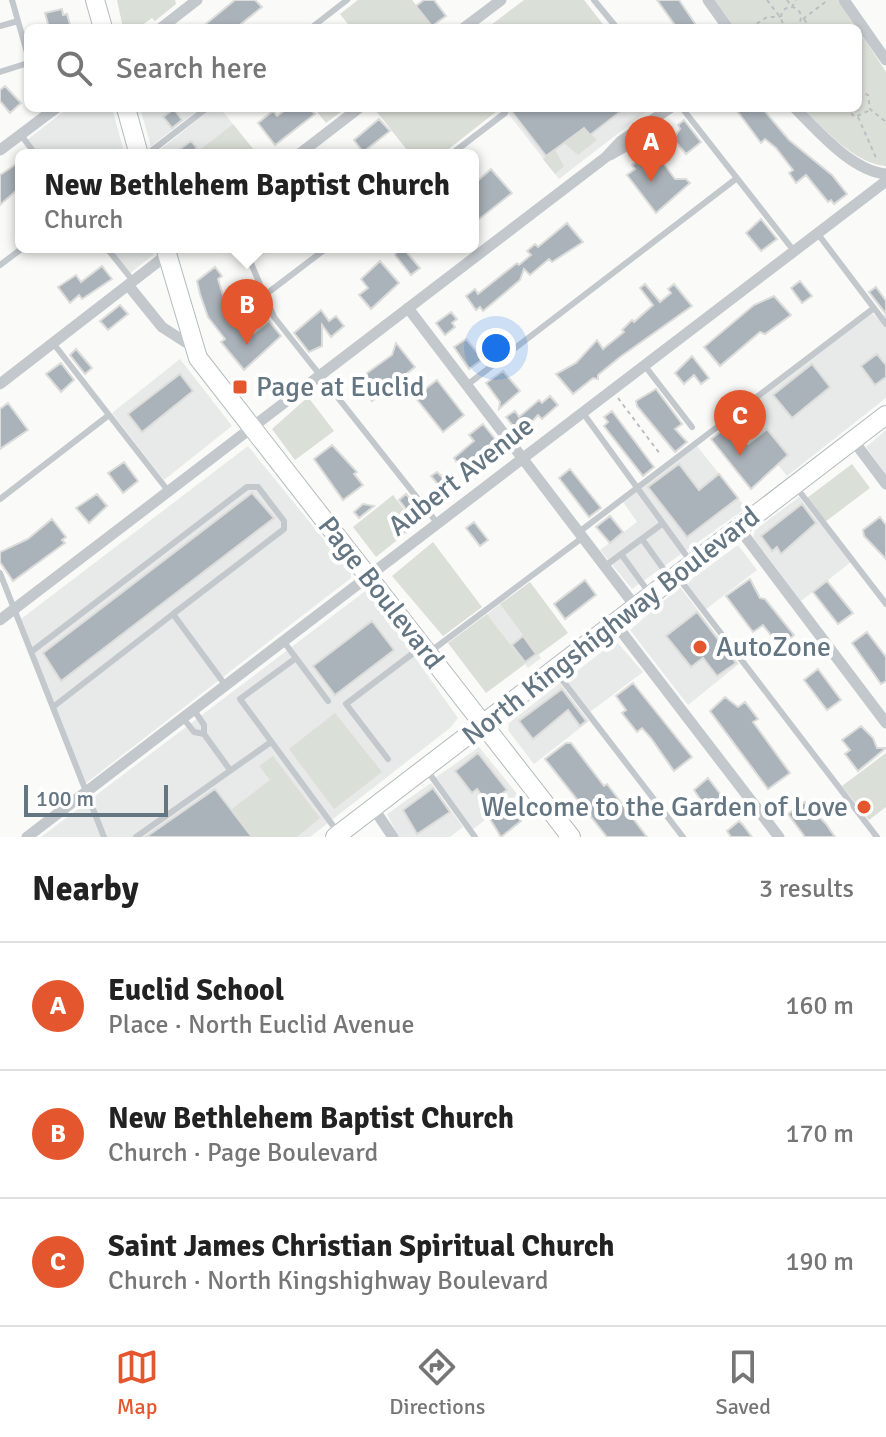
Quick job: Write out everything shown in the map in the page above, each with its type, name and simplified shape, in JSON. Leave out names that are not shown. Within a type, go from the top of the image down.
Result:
[{"type":"main road","points":[[95,0],[102,24]]},
{"type":"main road","points":[[127,112],[137,149]]},
{"type":"main road","name":"Page Boulevard","points":[[171,253],[193,347],[252,428],[571,837]]},
{"type":"main road","name":"North Kingshighway Boulevard","points":[[337,836],[886,415]]},
{"type":"street","points":[[165,24],[185,4],[197,0]]},
{"type":"street","points":[[469,24],[501,0]]},
{"type":"street","points":[[708,0],[725,24]]},
{"type":"street","points":[[844,0],[861,24]]},
{"type":"street","points":[[862,26],[886,60]]},
{"type":"street","points":[[0,150],[47,112]]},
{"type":"street","points":[[306,149],[354,112]]},
{"type":"street","points":[[0,620],[606,157],[621,141],[665,112]]},
{"type":"street","points":[[799,112],[848,156],[873,171],[882,170]]},
{"type":"street","name":"Aubert Avenue","points":[[27,837],[886,181]]},
{"type":"street","points":[[0,384],[166,253]]},
{"type":"street","name":"Page Boulevard","points":[[130,283],[162,327],[193,347]]},
{"type":"street","points":[[408,308],[635,606]]},
{"type":"street","points":[[853,440],[886,484]]},
{"type":"street","points":[[738,527],[886,723]]},
{"type":"street","points":[[614,622],[779,837]]},
{"type":"street","points":[[374,809],[393,837]]},
{"type":"lane","points":[[12,0],[24,42]]},
{"type":"lane","points":[[316,24],[347,0]]},
{"type":"lane","points":[[594,0],[614,24]]},
{"type":"lane","points":[[0,26],[18,21]]},
{"type":"lane","points":[[0,72],[24,64]]},
{"type":"lane","points":[[154,149],[202,112]]},
{"type":"lane","points":[[458,149],[504,112]]},
{"type":"lane","points":[[685,112],[794,251]]},
{"type":"lane","points":[[21,135],[32,149]]},
{"type":"lane","points":[[467,385],[737,178]]},
{"type":"lane","points":[[817,233],[886,324]]},
{"type":"lane","points":[[110,253],[130,283]]},
{"type":"lane","points":[[247,253],[274,317],[438,524]]},
{"type":"lane","points":[[265,295],[320,253]]},
{"type":"lane","points":[[388,759],[346,704],[581,535],[638,487],[874,308]]},
{"type":"lane","points":[[53,343],[169,492]]},
{"type":"lane","points":[[645,366],[692,427]]},
{"type":"lane","points":[[583,413],[691,563]]},
{"type":"lane","points":[[0,499],[109,415]]},
{"type":"lane","points":[[794,484],[886,604]]},
{"type":"lane","points":[[31,652],[247,487],[258,487],[284,521],[282,533],[53,707]]},
{"type":"lane","points":[[605,566],[662,524]]},
{"type":"lane","points":[[642,539],[877,837]]},
{"type":"lane","points":[[621,554],[650,594]]},
{"type":"lane","points":[[0,573],[104,837]]},
{"type":"lane","points":[[173,614],[226,686]]},
{"type":"lane","points":[[284,642],[328,701]]},
{"type":"lane","points":[[296,658],[240,699],[337,836]]},
{"type":"lane","points":[[554,669],[683,837]]},
{"type":"lane","points":[[194,710],[204,725],[204,734],[230,770]]},
{"type":"lane","points":[[183,718],[194,732],[204,734]]},
{"type":"lane","points":[[136,837],[215,778],[271,742]]},
{"type":"lane","points":[[425,768],[475,837]]},
{"type":"path","points":[[767,0],[786,24]]},
{"type":"path","points":[[787,0],[807,24]]},
{"type":"path","points":[[781,18],[784,10],[792,7],[796,0]]},
{"type":"path","points":[[798,24],[828,0]]},
{"type":"path","points":[[756,24],[767,17],[781,18]]},
{"type":"path","points":[[862,93],[870,98],[870,109]]},
{"type":"path","points":[[858,117],[870,109]]},
{"type":"path","points":[[870,109],[886,122]]},
{"type":"path","points":[[851,112],[858,117],[882,170]]},
{"type":"path","points":[[612,391],[660,454]]},
{"type":"shaded area","points":[[117,0],[175,0],[176,4],[155,21],[152,18],[144,24],[122,24]]},
{"type":"shaded area","points":[[358,0],[412,0],[431,24],[348,24],[340,14]]},
{"type":"shaded area","points":[[524,0],[584,0],[603,24],[492,24]]},
{"type":"shaded area","points":[[715,0],[838,0],[855,24],[732,24]]},
{"type":"shaded area","points":[[862,35],[886,72],[886,166],[863,159],[830,135],[807,112],[862,112]]},
{"type":"shaded area","points":[[63,112],[113,112],[123,149],[34,149],[27,140]]},
{"type":"shaded area","points":[[141,112],[196,112],[151,146]]},
{"type":"shaded area","points":[[207,112],[223,112],[233,124],[201,149],[161,149]]},
{"type":"shaded area","points":[[317,112],[341,112],[326,123]]},
{"type":"shaded area","points":[[377,112],[496,112],[449,149],[406,149]]},
{"type":"shaded area","points":[[507,112],[646,112],[559,179]]},
{"type":"shaded area","points":[[233,124],[253,149],[201,149]]},
{"type":"shaded area","points":[[581,124],[597,140],[578,155],[564,143]]},
{"type":"shaded area","points":[[555,150],[564,166],[555,174],[543,159]]},
{"type":"shaded area","points":[[113,253],[153,253],[153,255],[129,274]]},
{"type":"shaded area","points":[[872,313],[878,319],[886,314],[886,398],[787,476],[738,414]]},
{"type":"shaded area","points":[[180,359],[232,426],[164,480],[112,413]]},
{"type":"shaded area","points":[[308,397],[334,431],[295,460],[272,429]]},
{"type":"shaded area","points":[[886,430],[886,475],[866,447]]},
{"type":"shaded area","points":[[248,446],[351,573],[351,578],[85,784],[21,619]]},
{"type":"shaded area","points":[[697,446],[746,508],[632,589],[600,550],[637,522],[623,502]]},
{"type":"shaded area","points":[[852,464],[870,488],[825,522],[807,498]]},
{"type":"shaded area","points":[[393,495],[416,525],[376,557],[353,527]]},
{"type":"shaded area","points":[[799,497],[851,562],[801,601],[753,537],[755,530]]},
{"type":"shaded area","points":[[433,542],[482,607],[443,636],[392,576]]},
{"type":"shaded area","points":[[738,545],[757,570],[705,610],[685,584]]},
{"type":"shaded area","points":[[530,582],[568,633],[538,655],[500,604]]},
{"type":"shaded area","points":[[680,587],[739,664],[688,705],[630,630]]},
{"type":"shaded area","points":[[364,592],[369,593],[458,718],[450,728],[310,837],[41,837]]},
{"type":"shaded area","points":[[500,604],[541,658],[528,668],[487,614]]},
{"type":"shaded area","points":[[487,614],[525,664],[486,693],[448,643]]},
{"type":"shaded area","points":[[616,641],[643,672],[590,712],[565,680]]},
{"type":"shaded area","points":[[560,683],[589,721],[534,764],[508,730],[509,723]]},
{"type":"shaded area","points":[[335,713],[382,772],[334,809],[289,749]]},
{"type":"shaded area","points":[[479,747],[518,795],[472,830],[435,778]]},
{"type":"shaded area","points":[[886,753],[886,807],[869,820],[842,786]]},
{"type":"shaded area","points":[[273,756],[320,818],[297,837],[253,837],[232,809],[270,780],[259,766]]},
{"type":"shaded area","points":[[431,783],[463,827],[450,837],[399,837],[387,814]]},
{"type":"building","points":[[235,0],[255,0],[262,7],[241,24],[206,24]]},
{"type":"building","points":[[424,0],[434,0],[446,16],[430,24],[416,6]]},
{"type":"building","points":[[657,0],[679,0],[695,24],[674,24]]},
{"type":"building","points":[[62,9],[70,24],[48,24],[45,13]]},
{"type":"building","points":[[5,86],[21,103],[10,113],[0,101],[0,90]]},
{"type":"building","points":[[176,112],[182,120],[172,128],[163,117]]},
{"type":"building","points":[[272,112],[277,116],[282,112],[315,114],[275,145],[258,123]]},
{"type":"building","points":[[512,112],[620,112],[590,135],[584,128],[546,156]]},
{"type":"building","points":[[738,112],[765,112],[789,140],[832,175],[847,194],[834,204],[831,200],[828,202],[806,175],[796,183],[789,173],[793,170],[776,148],[765,139],[761,143]]},
{"type":"building","points":[[379,119],[390,131],[367,149],[361,149],[354,140]]},
{"type":"building","points":[[684,120],[701,142],[686,154],[673,139],[680,129],[678,125]]},
{"type":"building","points":[[191,141],[197,148],[196,149],[180,149]]},
{"type":"building","points":[[656,153],[675,179],[686,179],[690,183],[656,213],[627,175],[635,169],[632,165],[645,155],[648,159]]},
{"type":"building","points":[[15,165],[15,191],[0,205],[0,175]]},
{"type":"building","points":[[491,169],[512,193],[479,219],[479,180]]},
{"type":"building","points":[[761,219],[777,239],[761,251],[746,233]]},
{"type":"building","points":[[567,223],[583,242],[552,262],[549,259],[530,275],[524,269],[520,280],[483,311],[480,307],[476,310],[466,296],[475,289],[478,294],[517,263],[519,265],[531,255],[527,251],[535,244],[538,247]]},
{"type":"building","points":[[407,253],[420,268],[411,275],[395,255]]},
{"type":"building","points":[[380,261],[399,283],[371,309],[359,295],[368,288],[361,279]]},
{"type":"building","points":[[102,266],[112,279],[82,299],[79,295],[70,303],[58,287],[76,275],[81,282]]},
{"type":"building","points":[[215,267],[222,276],[218,279],[227,308],[234,306],[254,333],[269,321],[281,336],[244,370],[221,342],[225,339],[208,317],[200,294],[197,281]]},
{"type":"building","points":[[800,281],[812,296],[802,303],[791,288]]},
{"type":"building","points":[[645,284],[660,302],[671,293],[668,289],[674,284],[692,306],[620,357],[598,375],[598,379],[593,378],[573,394],[556,374],[576,363],[597,340],[603,349],[624,332],[622,330],[632,320],[634,322],[653,305],[640,288]]},
{"type":"building","points":[[876,287],[886,301],[886,314],[869,292]]},
{"type":"building","points":[[774,296],[791,315],[765,334],[760,332],[720,366],[704,347],[754,305]]},
{"type":"building","points":[[120,305],[128,314],[108,330],[100,321]]},
{"type":"building","points":[[321,310],[329,321],[336,316],[344,326],[331,337],[322,325],[322,346],[309,352],[294,333]]},
{"type":"building","points":[[451,312],[457,319],[452,323],[455,327],[445,335],[436,323]]},
{"type":"building","points":[[466,339],[483,359],[469,369],[454,347]]},
{"type":"building","points":[[396,343],[415,367],[372,401],[356,381],[392,355]]},
{"type":"building","points":[[76,349],[92,368],[85,374],[70,355]]},
{"type":"building","points":[[877,354],[886,365],[886,377],[875,385],[861,366]]},
{"type":"building","points":[[692,356],[709,378],[701,384],[694,375],[684,384],[675,373]]},
{"type":"building","points":[[61,363],[74,380],[61,392],[46,374]]},
{"type":"building","points":[[812,364],[830,387],[792,418],[773,395]]},
{"type":"building","points":[[503,371],[520,391],[499,409],[500,402],[486,383]]},
{"type":"building","points":[[180,374],[193,391],[142,432],[128,414]]},
{"type":"building","points":[[437,380],[464,415],[443,432],[415,397]]},
{"type":"building","points":[[656,389],[682,424],[675,429],[687,442],[675,452],[637,406],[636,401]]},
{"type":"building","points":[[550,396],[558,405],[542,419],[538,415],[520,435],[506,417],[515,411],[519,417],[539,400],[542,403]]},
{"type":"building","points":[[8,403],[28,430],[0,449],[0,409]]},
{"type":"building","points":[[612,411],[654,467],[643,476],[604,426],[608,422],[604,417]]},
{"type":"building","points":[[483,424],[503,449],[483,468],[466,477],[454,458],[474,441],[469,435]]},
{"type":"building","points":[[731,424],[748,444],[767,429],[788,455],[751,489],[711,439]]},
{"type":"building","points":[[332,445],[357,472],[354,474],[363,485],[343,500],[314,459]]},
{"type":"building","points":[[124,462],[138,481],[123,493],[108,473]]},
{"type":"building","points":[[679,464],[699,490],[719,474],[738,498],[687,537],[648,487]]},
{"type":"building","points":[[570,469],[601,508],[589,517],[559,478]]},
{"type":"building","points":[[437,472],[441,476],[444,474],[457,489],[444,492],[431,476]]},
{"type":"building","points":[[252,493],[274,518],[61,681],[43,653]]},
{"type":"building","points":[[97,494],[107,506],[89,523],[76,508]]},
{"type":"building","points":[[406,494],[421,512],[413,518],[399,500]]},
{"type":"building","points":[[363,504],[374,506],[359,518],[354,512]]},
{"type":"building","points":[[802,504],[816,523],[781,554],[777,547],[772,551],[761,536]]},
{"type":"building","points":[[610,516],[623,532],[610,543],[596,527]]},
{"type":"building","points":[[880,517],[886,525],[886,559],[864,536],[863,530]]},
{"type":"building","points":[[52,519],[66,537],[62,540],[65,543],[13,581],[0,562],[0,552],[28,539]]},
{"type":"building","points":[[474,522],[488,540],[480,546],[466,528]]},
{"type":"building","points":[[750,579],[760,598],[765,599],[794,635],[780,647],[763,625],[753,632],[726,596]]},
{"type":"building","points":[[585,580],[596,595],[565,619],[554,604]]},
{"type":"building","points":[[827,581],[853,613],[838,624],[813,592]]},
{"type":"building","name":"AutoZone","points":[[697,612],[736,663],[717,676],[703,658],[691,667],[666,636]]},
{"type":"building","points":[[372,621],[394,650],[335,695],[313,666]]},
{"type":"building","points":[[867,632],[886,657],[886,681],[881,684],[852,643]]},
{"type":"building","points":[[523,636],[536,654],[525,662],[512,645]]},
{"type":"building","points":[[818,669],[841,700],[827,710],[804,680]]},
{"type":"building","points":[[633,683],[692,757],[674,771],[651,738],[642,728],[637,732],[622,713],[626,710],[616,696]]},
{"type":"building","points":[[562,689],[586,721],[580,726],[568,710],[533,739],[519,721]]},
{"type":"building","points":[[725,697],[738,707],[745,702],[758,719],[753,722],[790,773],[768,789],[710,711]]},
{"type":"building","points":[[861,726],[873,738],[877,748],[886,748],[858,771],[845,754],[850,750],[842,740]]},
{"type":"building","points":[[566,743],[571,743],[604,786],[607,784],[647,837],[607,837],[545,759]]},
{"type":"building","points":[[478,753],[507,790],[500,795],[521,821],[501,837],[490,819],[496,814],[477,789],[472,793],[455,771]]},
{"type":"building","points":[[708,778],[724,799],[708,811],[694,790]]},
{"type":"building","points":[[433,788],[450,812],[417,834],[403,810]]},
{"type":"building","points":[[215,789],[252,837],[146,837]]},
{"type":"building","points":[[805,802],[835,837],[805,837],[788,814]]},
{"type":"building","points":[[739,821],[752,837],[731,837],[727,831]]},
{"type":"place","name":"Euclid School","points":[[651,182]]},
{"type":"place","name":"New Bethlehem Baptist Church","points":[[247,345]]},
{"type":"place","name":"Page at Euclid","points":[[240,387]]},
{"type":"place","name":"Saint James Christian Spiritual Church","points":[[740,456]]},
{"type":"place","name":"AutoZone","points":[[700,647]]},
{"type":"place","name":"Welcome to the Garden of Love","points":[[864,807]]}]
